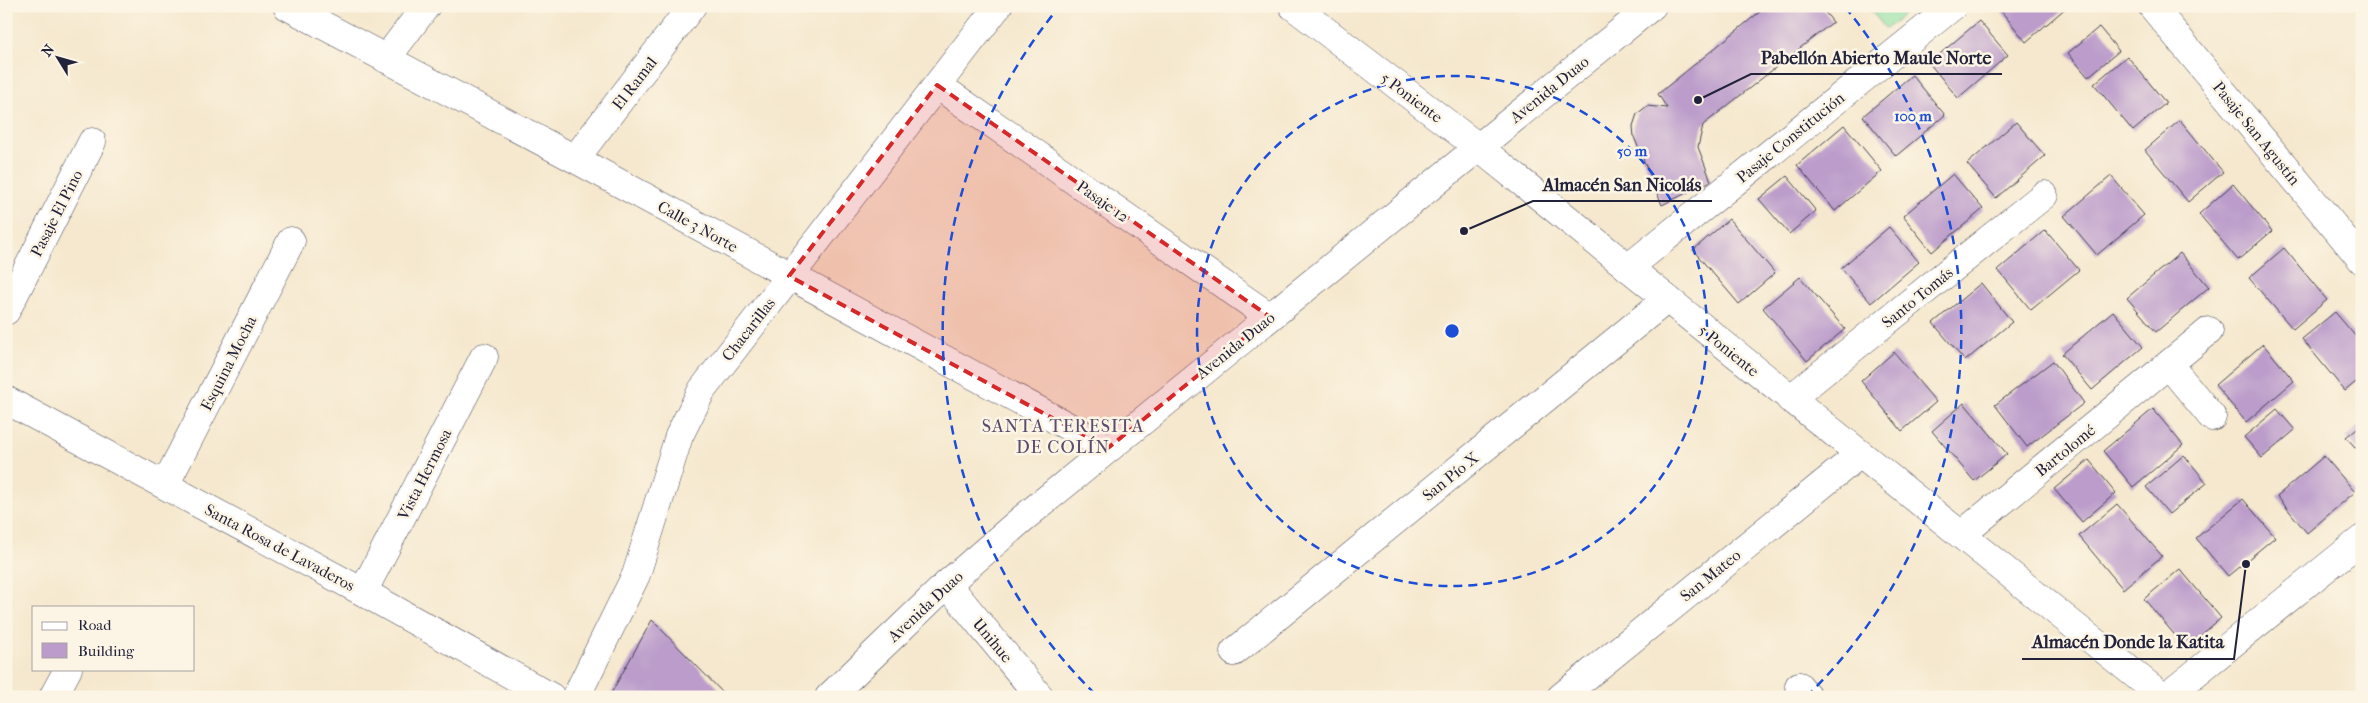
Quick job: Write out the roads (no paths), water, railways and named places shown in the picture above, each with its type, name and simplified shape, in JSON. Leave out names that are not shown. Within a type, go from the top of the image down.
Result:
[{"type":"street","name":"Calle 3 Norte","points":[[288,6],[1108,448]]},
{"type":"street","points":[[386,59],[426,6]]},
{"type":"street","name":"El Ramal","points":[[575,159],[692,6]]},
{"type":"street","name":"Chacarillas","points":[[576,697],[636,575],[669,463],[678,436],[690,410],[715,371],[998,6]]},
{"type":"street","name":"5 Poniente","points":[[1293,6],[1478,147],[2164,697]]},
{"type":"street","name":"Avenida Duao","points":[[829,697],[946,584],[1108,448],[1652,6]]},
{"type":"street","name":"Pasaje Constitución","points":[[1628,268],[1953,6]]},
{"type":"street","name":"Pasaje San Agustín","points":[[2152,6],[2362,260]]},
{"type":"street","name":"Pasaje 12","points":[[937,85],[1270,317]]},
{"type":"street","name":"Pasaje El Pino","points":[[6,311],[92,142]]},
{"type":"street","name":"Santo Tomás","points":[[1790,399],[2044,195]]},
{"type":"street","name":"Esquina Mocha","points":[[165,485],[292,241]]},
{"type":"street","name":"San Pío X","points":[[1234,652],[1667,299]]},
{"type":"street","name":"Bartolomé","points":[[1961,535],[2209,331]]},
{"type":"street","name":"Vista Hermosa","points":[[363,592],[484,357]]},
{"type":"street","points":[[2169,365],[2212,418]]},
{"type":"street","name":"Santa Rosa de Lavaderos","points":[[6,400],[363,592],[551,697]]},
{"type":"street","name":"San Mateo","points":[[1561,697],[1860,454]]},
{"type":"street","points":[[2164,697],[2362,539]]},
{"type":"street","name":"Unihue","points":[[946,584],[1040,697]]},
{"type":"street","points":[[53,697],[67,670]]},
{"type":"place","name":"Pabellón Abierto Maule Norte","points":[[1698,100]]},
{"type":"place","name":"Almacén San Nicolás","points":[[1464,231]]},
{"type":"place","name":"Almacén Donde la Katita","points":[[2246,564]]},
{"type":"district","name":"SANTA TERESITA DE COLÍN","points":[[1063,436]]}]
